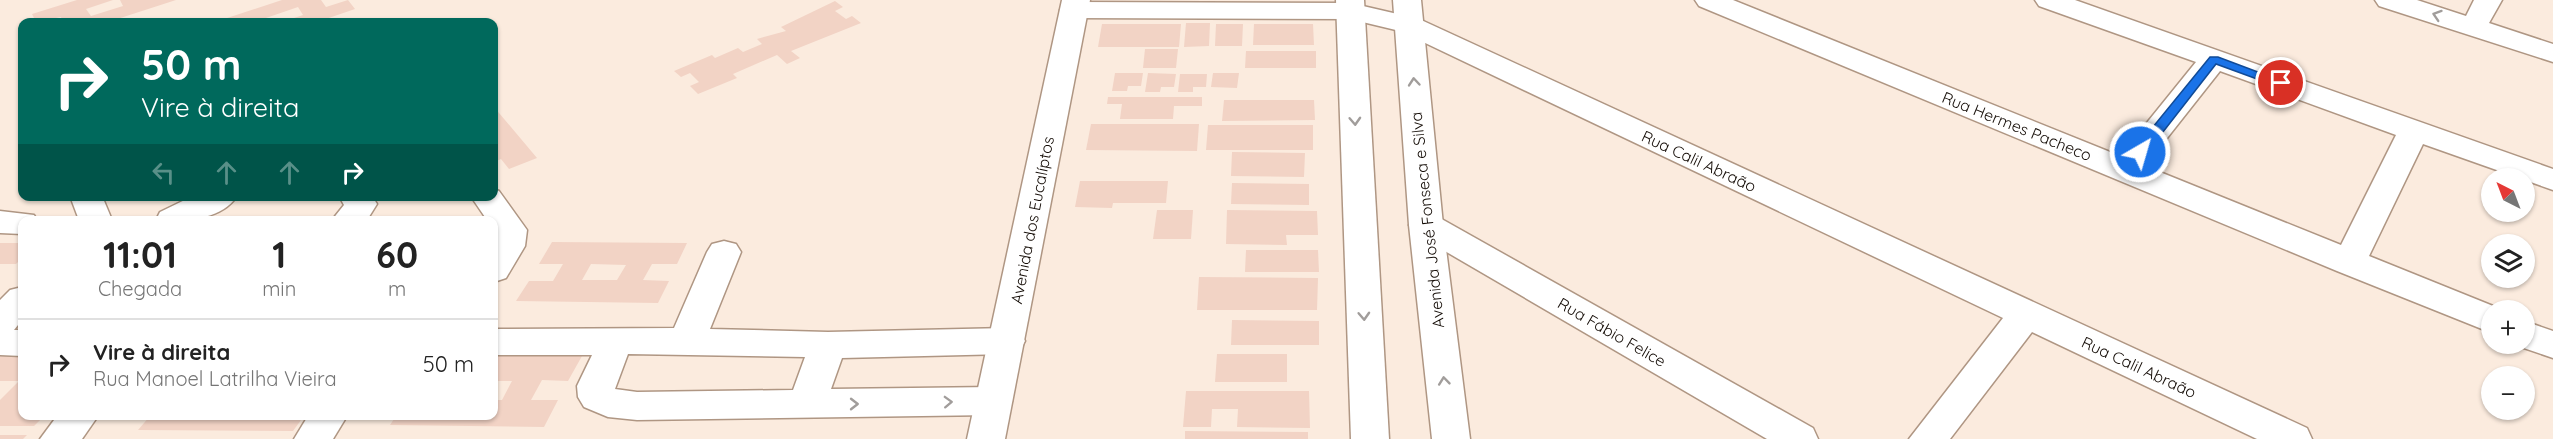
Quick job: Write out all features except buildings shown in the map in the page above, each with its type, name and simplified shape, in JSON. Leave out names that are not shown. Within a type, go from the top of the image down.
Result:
[{"type":"street","name":"Rua Hermes Pacheco","points":[[1709,0],[2481,316]]},
{"type":"street","points":[[2049,0],[2553,180]]},
{"type":"street","points":[[2389,0],[2553,52]]},
{"type":"street","points":[[2473,27],[2488,0]]},
{"type":"street","name":"Rua Calil Abraão","points":[[1075,5],[1350,6],[1408,13],[2269,434]]},
{"type":"street","name":"Avenida dos Eucalíptos","points":[[986,439],[1075,5]]},
{"type":"street","points":[[1350,6],[1370,439]]},
{"type":"street","name":"Avenida José Fonseca e Silva","points":[[1408,13],[1426,225],[1450,439]]},
{"type":"street","points":[[2125,171],[2214,59]]},
{"type":"street","points":[[2349,262],[2414,130]]},
{"type":"street","points":[[88,201],[93,216]]},
{"type":"street","points":[[180,216],[211,201]]},
{"type":"street","points":[[352,216],[361,204],[359,201]]},
{"type":"street","points":[[490,201],[510,230],[508,246],[498,263]]},
{"type":"street","points":[[0,222],[18,223]]},
{"type":"street","name":"Rua Fábio Felice","points":[[1426,225],[1798,439]]},
{"type":"street","points":[[687,341],[724,252]]},
{"type":"street","points":[[0,322],[18,303]]},
{"type":"street","points":[[1928,439],[2026,314]]},
{"type":"street","points":[[2535,338],[2553,345]]},
{"type":"street","points":[[498,342],[687,341],[828,345],[1007,341]]},
{"type":"street","points":[[0,342],[18,343]]},
{"type":"street","points":[[615,343],[596,386],[597,397],[608,403],[637,406],[993,401]]},
{"type":"street","points":[[806,405],[828,345]]},
{"type":"street","points":[[59,439],[76,420]]},
{"type":"street","points":[[313,439],[325,420]]},
{"type":"route","points":[[2140,152],[2214,59],[2281,83]]}]
